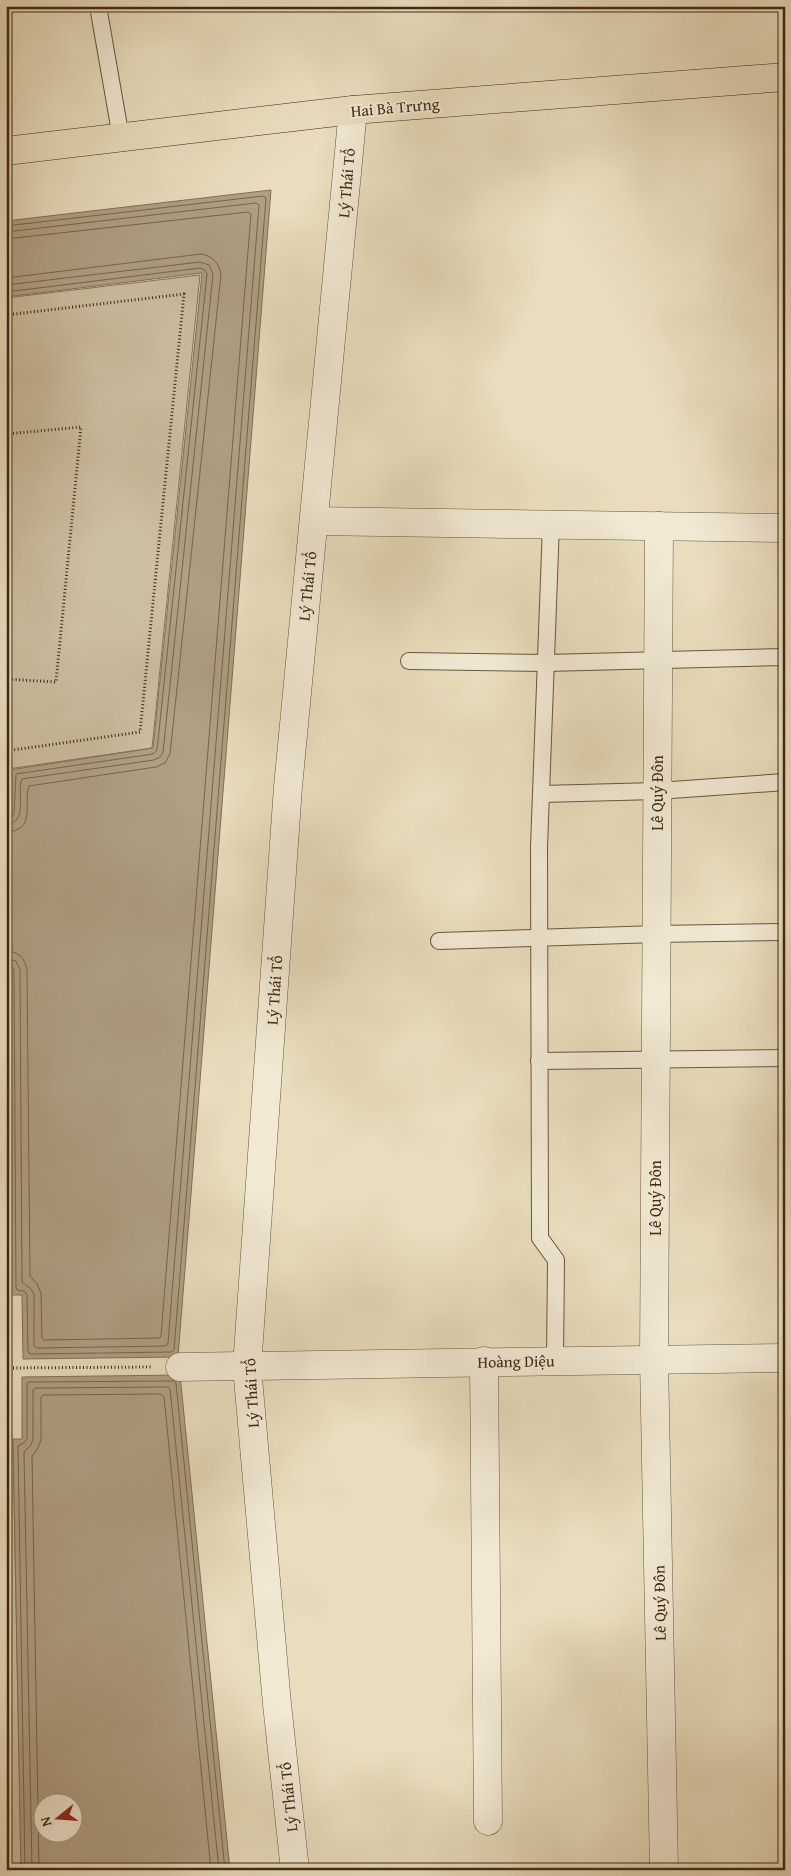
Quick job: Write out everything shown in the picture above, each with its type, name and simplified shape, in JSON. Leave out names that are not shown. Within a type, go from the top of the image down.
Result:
[{"type":"main road","name":"Hai Bà Trưng","points":[[6,151],[353,110],[785,76]]},
{"type":"street","name":"Lý Thái Tổ","points":[[295,1870],[247,1367],[288,787],[353,110]]},
{"type":"street","points":[[314,521],[785,528]]},
{"type":"street","name":"Lê Quý Đôn","points":[[659,526],[654,1359],[664,1870]]},
{"type":"street","name":"Hoàng Diệu","points":[[180,1367],[785,1358]]},
{"type":"street","points":[[484,1361],[488,1821]]},
{"type":"lane","points":[[98,6],[121,138]]},
{"type":"lane","points":[[551,524],[541,794],[539,1061],[540,1238],[556,1260],[555,1360]]},
{"type":"lane","points":[[409,661],[546,663],[785,657]]},
{"type":"lane","points":[[541,794],[657,790],[785,782]]},
{"type":"lane","points":[[439,941],[785,932]]},
{"type":"lane","points":[[539,1061],[785,1058]]},
{"type":"path","points":[[6,315],[184,294],[140,732],[6,751]]},
{"type":"path","points":[[6,434],[81,427],[56,682],[6,679]]},
{"type":"path","points":[[6,1368],[180,1367]]},
{"type":"path","points":[[6,1854],[6,1870]]},
{"type":"shaded area","points":[[200,275],[152,748],[8,769],[10,1296],[6,1296],[6,298]]},
{"type":"shaded area","points":[[6,1439],[13,1439],[21,1870],[6,1870]]},
{"type":"water","points":[[271,190],[178,1357],[23,1359],[22,1295],[11,1295],[9,770],[153,748],[202,273],[6,297],[6,221]]},
{"type":"water","points":[[180,1375],[230,1870],[21,1870],[13,1439],[22,1439],[22,1377]]}]
